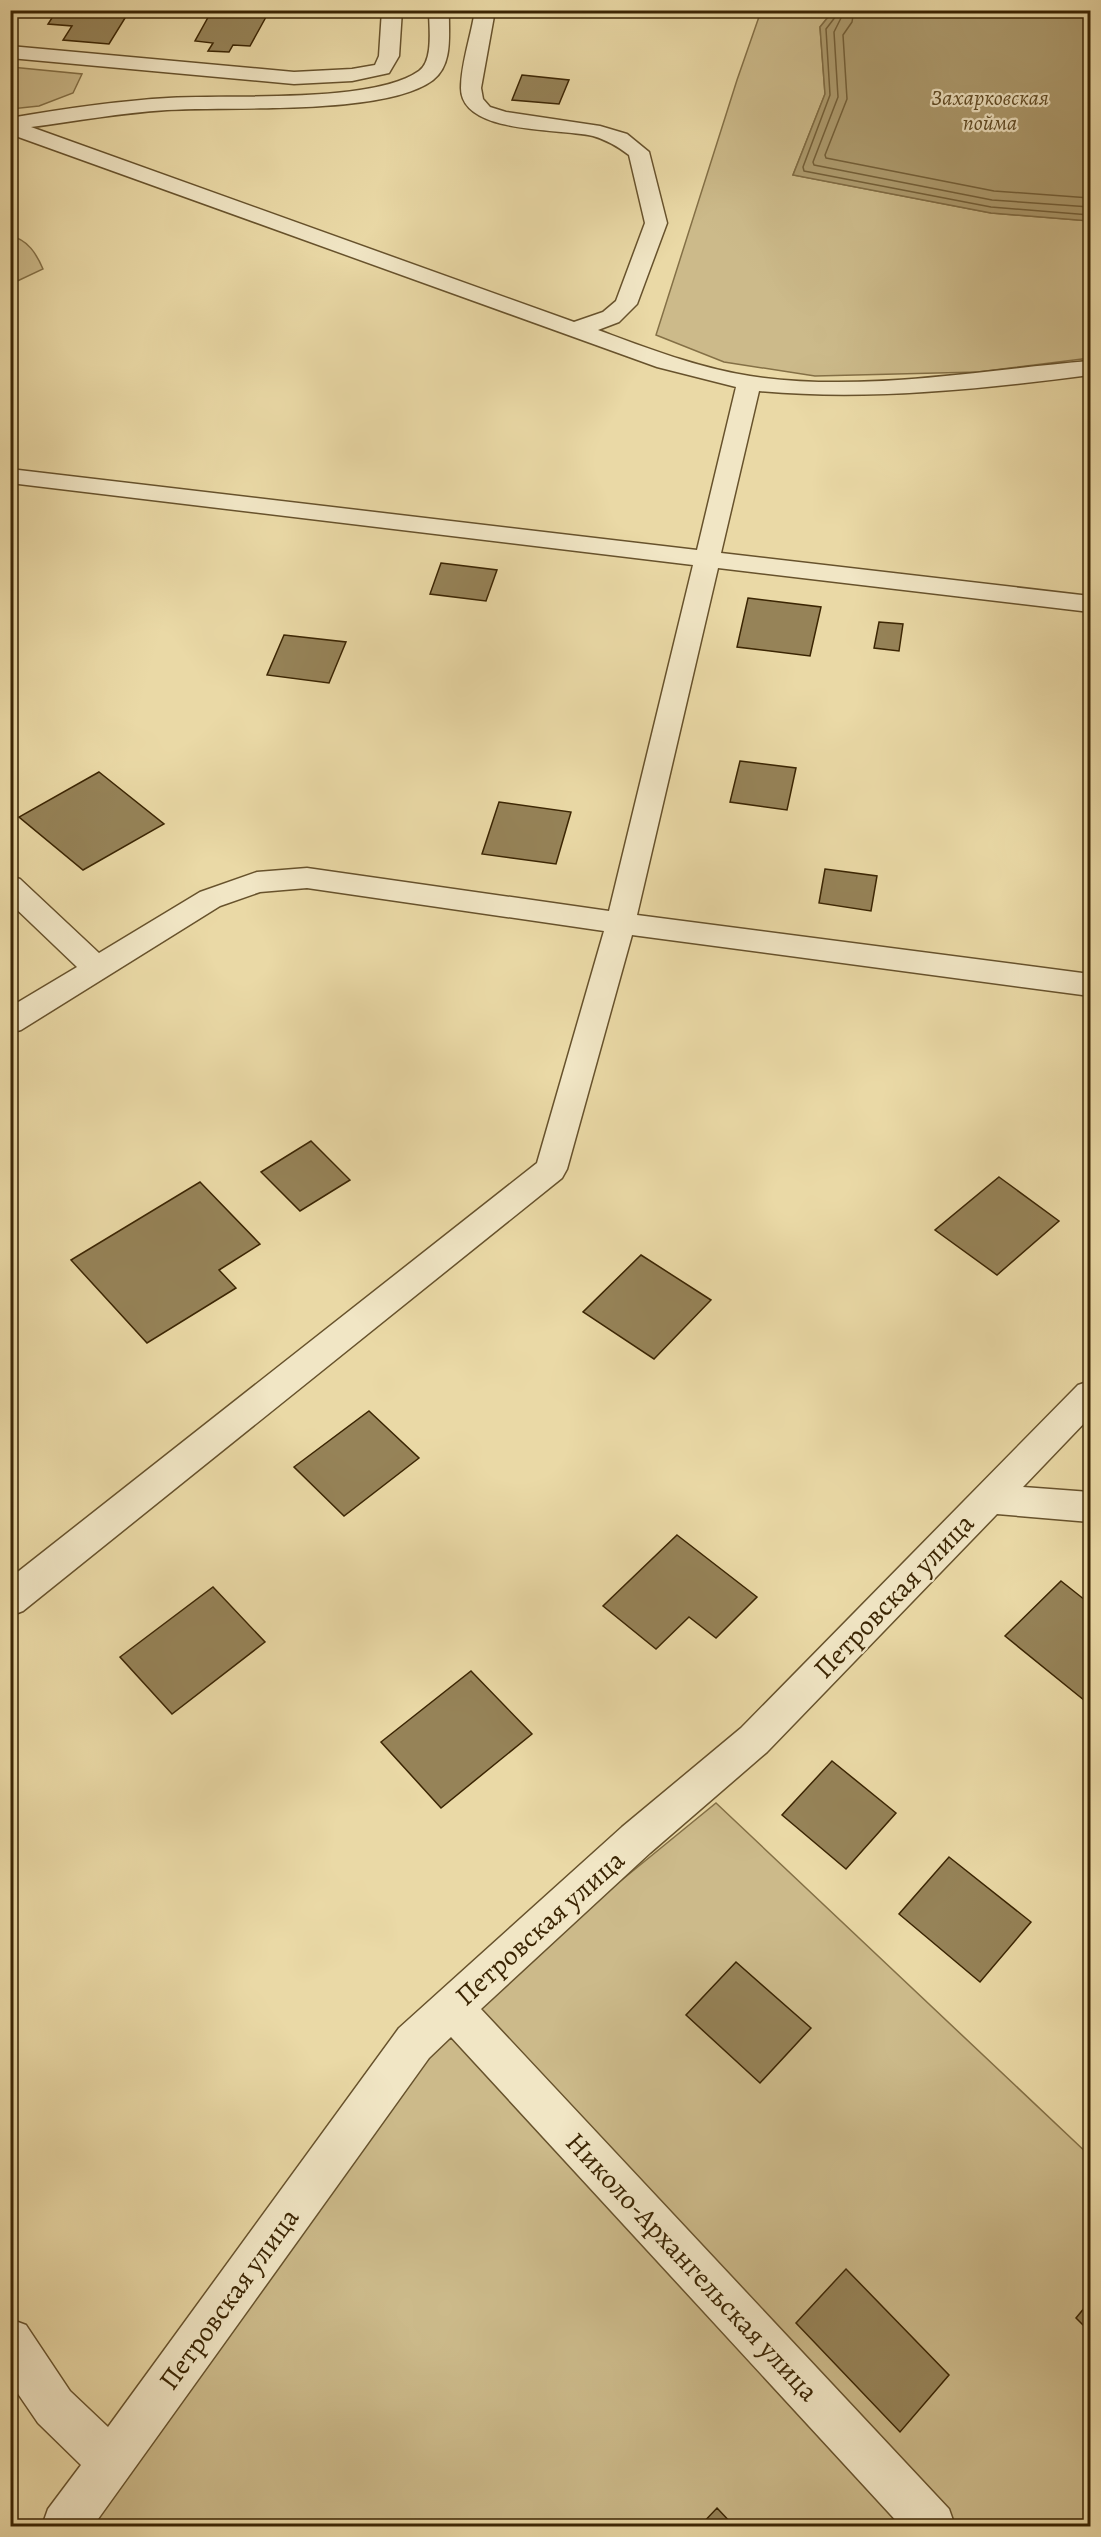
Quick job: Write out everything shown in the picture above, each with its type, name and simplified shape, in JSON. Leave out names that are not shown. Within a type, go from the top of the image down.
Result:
[{"type":"street","points":[[10,52],[294,78],[352,75],[382,69],[389,56],[392,10]]},
{"type":"street","points":[[10,126],[166,104],[341,98],[381,93],[409,85],[428,74],[437,62],[439,10]]},
{"type":"street","points":[[488,10],[484,16],[471,88],[473,101],[483,111],[502,118],[593,130],[620,138],[639,152],[644,170],[656,223],[626,304],[611,317],[596,324],[572,329]]},
{"type":"street","points":[[166,104],[189,68]]},
{"type":"street","points":[[10,126],[665,362],[749,383],[803,388],[873,387],[1006,378],[1090,368]]},
{"type":"street","points":[[10,1600],[551,1169],[621,923],[749,383]]},
{"type":"street","points":[[10,476],[1090,604]]},
{"type":"street","points":[[10,1022],[210,899],[256,882],[307,878],[621,923],[1090,985]]},
{"type":"street","points":[[10,886],[97,969]]},
{"type":"street","name":"Петровская улица","points":[[65,2526],[414,2043],[636,1840],[754,1740],[1090,1395]]},
{"type":"street","points":[[989,1497],[1006,1501],[1090,1508]]},
{"type":"street","name":"Николо-Архангельская улица","points":[[452,2008],[932,2526]]},
{"type":"street","points":[[10,2341],[54,2407],[111,2462]]},
{"type":"shaded area","points":[[761,11],[833,11],[820,27],[825,94],[793,175],[991,213],[1090,221],[1090,358],[978,372],[815,376],[724,362],[656,335]]},
{"type":"shaded area","points":[[10,67],[82,74],[73,93],[39,106],[11,109]]},
{"type":"shaded area","points":[[10,236],[27,244],[35,253],[43,269],[11,284]]},
{"type":"shaded area","points":[[716,1803],[1090,2156],[1090,2526],[88,2526],[372,2119],[514,1968]]},
{"type":"water","name":"Захарковская пойма","points":[[833,11],[1090,11],[1090,221],[991,213],[793,175],[825,94],[820,27]]},
{"type":"building","points":[[57,10],[130,10],[109,44],[63,40],[72,26],[48,24]]},
{"type":"building","points":[[211,12],[266,17],[250,46],[233,45],[229,52],[208,51],[213,43],[195,41]]},
{"type":"building","points":[[522,75],[569,80],[559,104],[512,100]]},
{"type":"building","points":[[441,563],[497,570],[486,601],[430,594]]},
{"type":"building","points":[[748,598],[821,607],[810,656],[737,647]]},
{"type":"building","points":[[879,622],[903,624],[899,651],[874,648]]},
{"type":"building","points":[[284,635],[346,642],[329,683],[267,675]]},
{"type":"building","points":[[740,761],[796,768],[787,810],[730,802]]},
{"type":"building","points":[[99,772],[164,824],[83,870],[19,817]]},
{"type":"building","points":[[499,802],[571,812],[556,864],[482,854]]},
{"type":"building","points":[[825,869],[877,876],[871,911],[819,903]]},
{"type":"building","points":[[311,1141],[350,1180],[300,1211],[261,1172]]},
{"type":"building","points":[[999,1177],[1059,1221],[997,1275],[935,1230]]},
{"type":"building","points":[[200,1182],[260,1244],[219,1270],[236,1288],[147,1343],[71,1260]]},
{"type":"building","points":[[641,1255],[711,1300],[654,1359],[583,1312]]},
{"type":"building","points":[[369,1411],[419,1458],[344,1516],[294,1467]]},
{"type":"building","points":[[677,1535],[757,1597],[716,1638],[689,1617],[656,1649],[603,1606]]},
{"type":"building","points":[[1061,1581],[1090,1604],[1090,1705],[1005,1636]]},
{"type":"building","points":[[213,1587],[265,1642],[172,1714],[120,1657]]},
{"type":"building","points":[[471,1671],[532,1734],[441,1808],[381,1742]]},
{"type":"building","points":[[832,1761],[896,1813],[846,1869],[782,1815]]},
{"type":"building","points":[[949,1857],[1031,1922],[980,1982],[899,1914]]},
{"type":"building","points":[[736,1962],[811,2028],[760,2083],[686,2015]]},
{"type":"building","points":[[846,2269],[949,2375],[900,2432],[796,2323]]},
{"type":"building","points":[[1090,2301],[1090,2332],[1076,2318]]},
{"type":"building","points":[[717,2508],[734,2526],[700,2526]]}]
